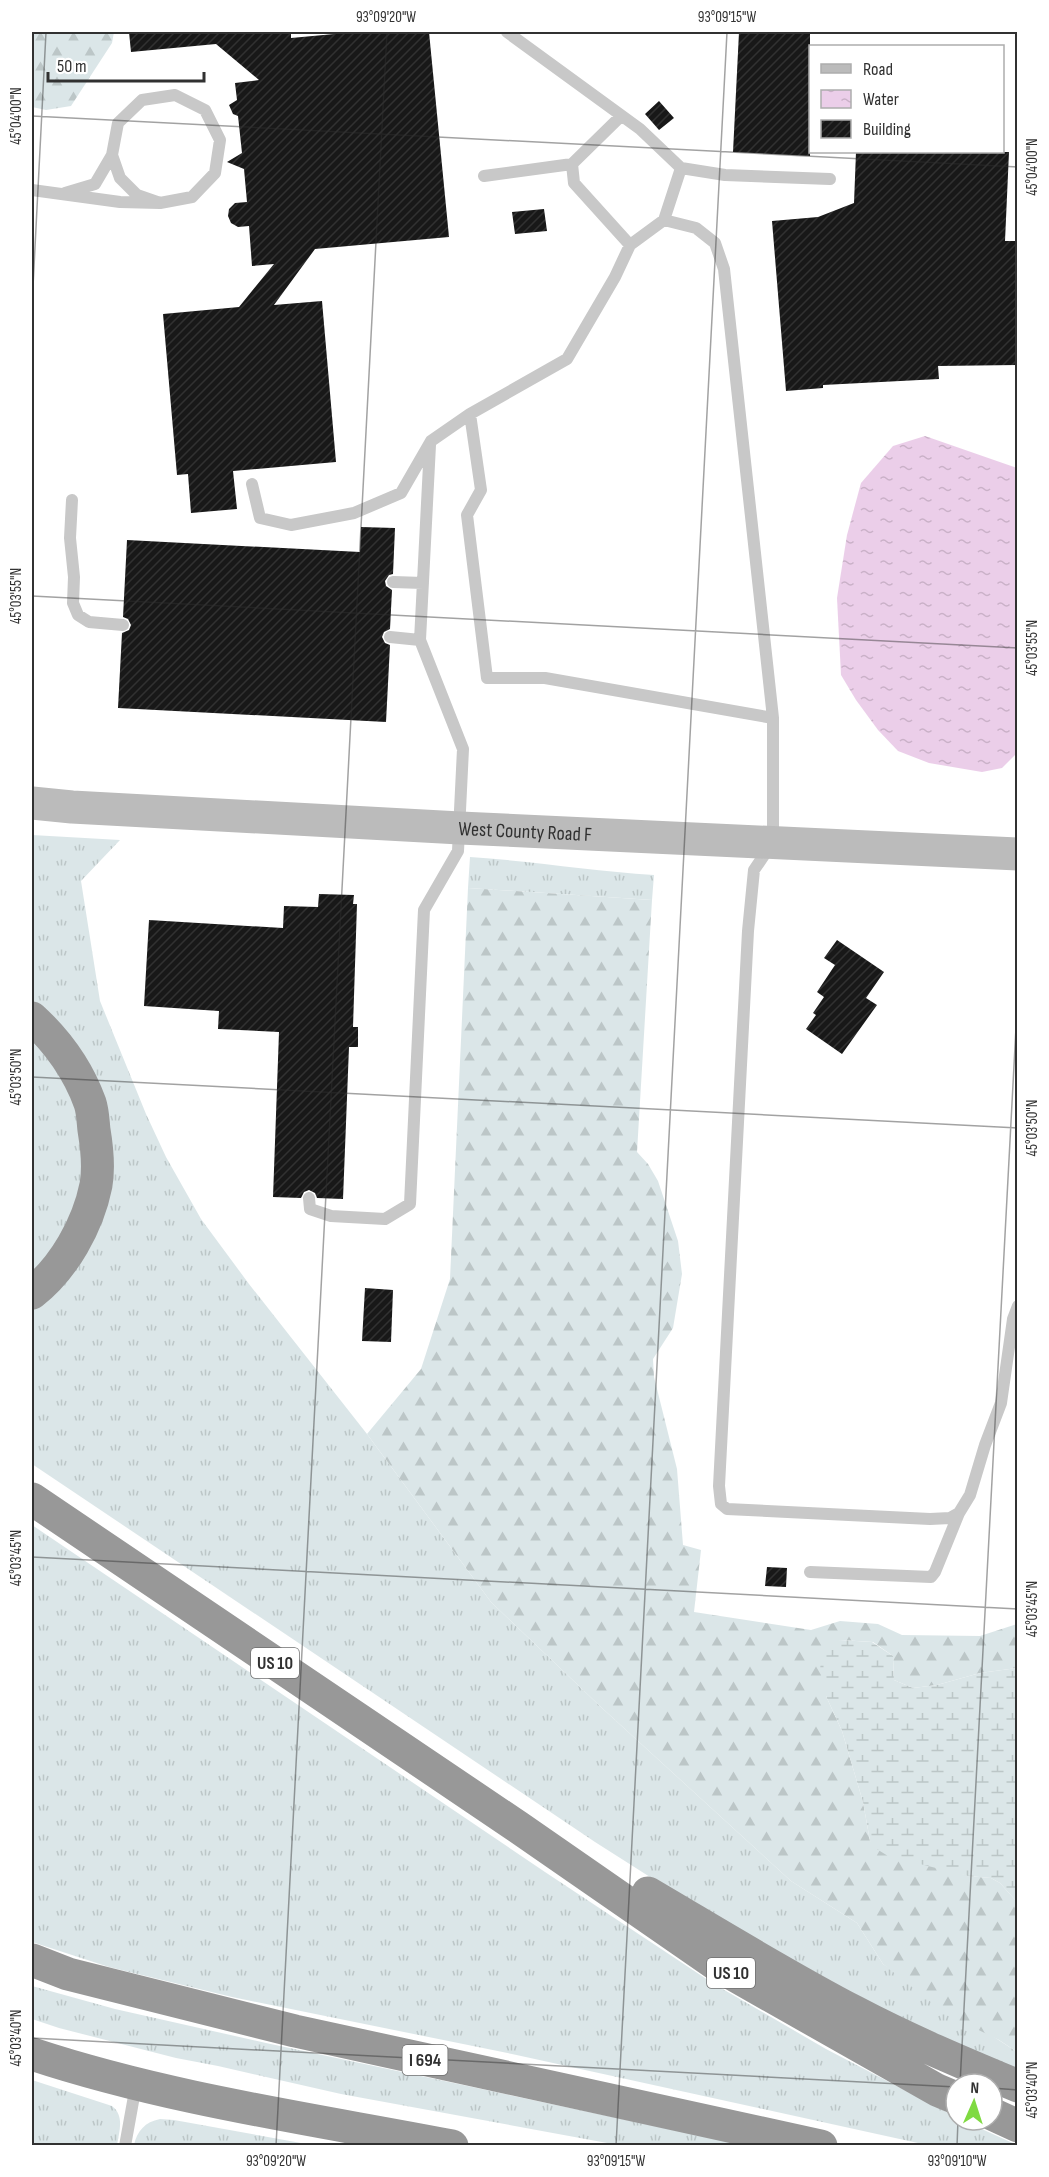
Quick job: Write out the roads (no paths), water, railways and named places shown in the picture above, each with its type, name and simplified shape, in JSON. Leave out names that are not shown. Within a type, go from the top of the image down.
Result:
[{"type":"highway","points":[[32,1018],[51,1036],[75,1069],[91,1106],[97,1148],[96,1185],[84,1224],[63,1261],[32,1293]]},
{"type":"highway","name":"US 10","points":[[32,1499],[518,1827],[720,1967],[944,2093]]},
{"type":"highway","points":[[518,1827],[589,1858],[766,1963],[856,2012],[949,2057],[1017,2086]]},
{"type":"highway","name":"I 694","points":[[32,1960],[68,1974],[295,2031],[821,2145]]},
{"type":"highway","points":[[32,2054],[64,2065],[186,2095],[452,2145]]},
{"type":"street","name":"West County Road F","points":[[32,802],[72,807],[460,828],[1017,854]]},
{"type":"lane","points":[[507,32],[639,129],[681,168],[725,175],[830,179]]},
{"type":"lane","points":[[32,190],[60,194],[120,202],[160,203],[192,197],[215,173],[220,140],[205,110],[175,95],[142,100],[118,123],[112,155],[95,184],[60,194]]},
{"type":"lane","points":[[484,176],[572,164],[621,116]]},
{"type":"lane","points":[[112,155],[120,178],[137,195],[160,203]]},
{"type":"lane","points":[[572,164],[574,183],[630,245]]},
{"type":"lane","points":[[252,484],[260,519],[291,525],[354,513],[401,493],[431,441],[470,414],[567,359],[615,277],[630,245],[664,220],[681,168]]},
{"type":"lane","points":[[664,220],[696,228],[715,243],[724,269],[773,718],[773,842],[754,870],[741,1031],[719,1497],[727,1509],[930,1519],[950,1518],[959,1513]]},
{"type":"lane","points":[[470,414],[481,490],[467,516],[487,678],[545,678],[773,718]]},
{"type":"lane","points":[[309,1198],[310,1209],[331,1216],[385,1219],[410,1203],[424,910],[458,851],[463,749],[420,640],[431,441]]},
{"type":"lane","points":[[72,500],[70,538],[74,577],[73,603],[78,615],[89,622],[123,625]]},
{"type":"lane","points":[[393,582],[423,583]]},
{"type":"lane","points":[[390,637],[420,640]]},
{"type":"lane","points":[[810,1572],[931,1577],[935,1572],[959,1513],[970,1495],[1001,1403],[1013,1319],[1017,1306]]},
{"type":"lane","points":[[125,2145],[136,2083]]},
{"type":"water","points":[[925,436],[1017,468],[1017,753],[1002,768],[982,772],[929,763],[898,751],[878,730],[841,675],[837,598],[847,535],[861,483],[893,446]]}]
